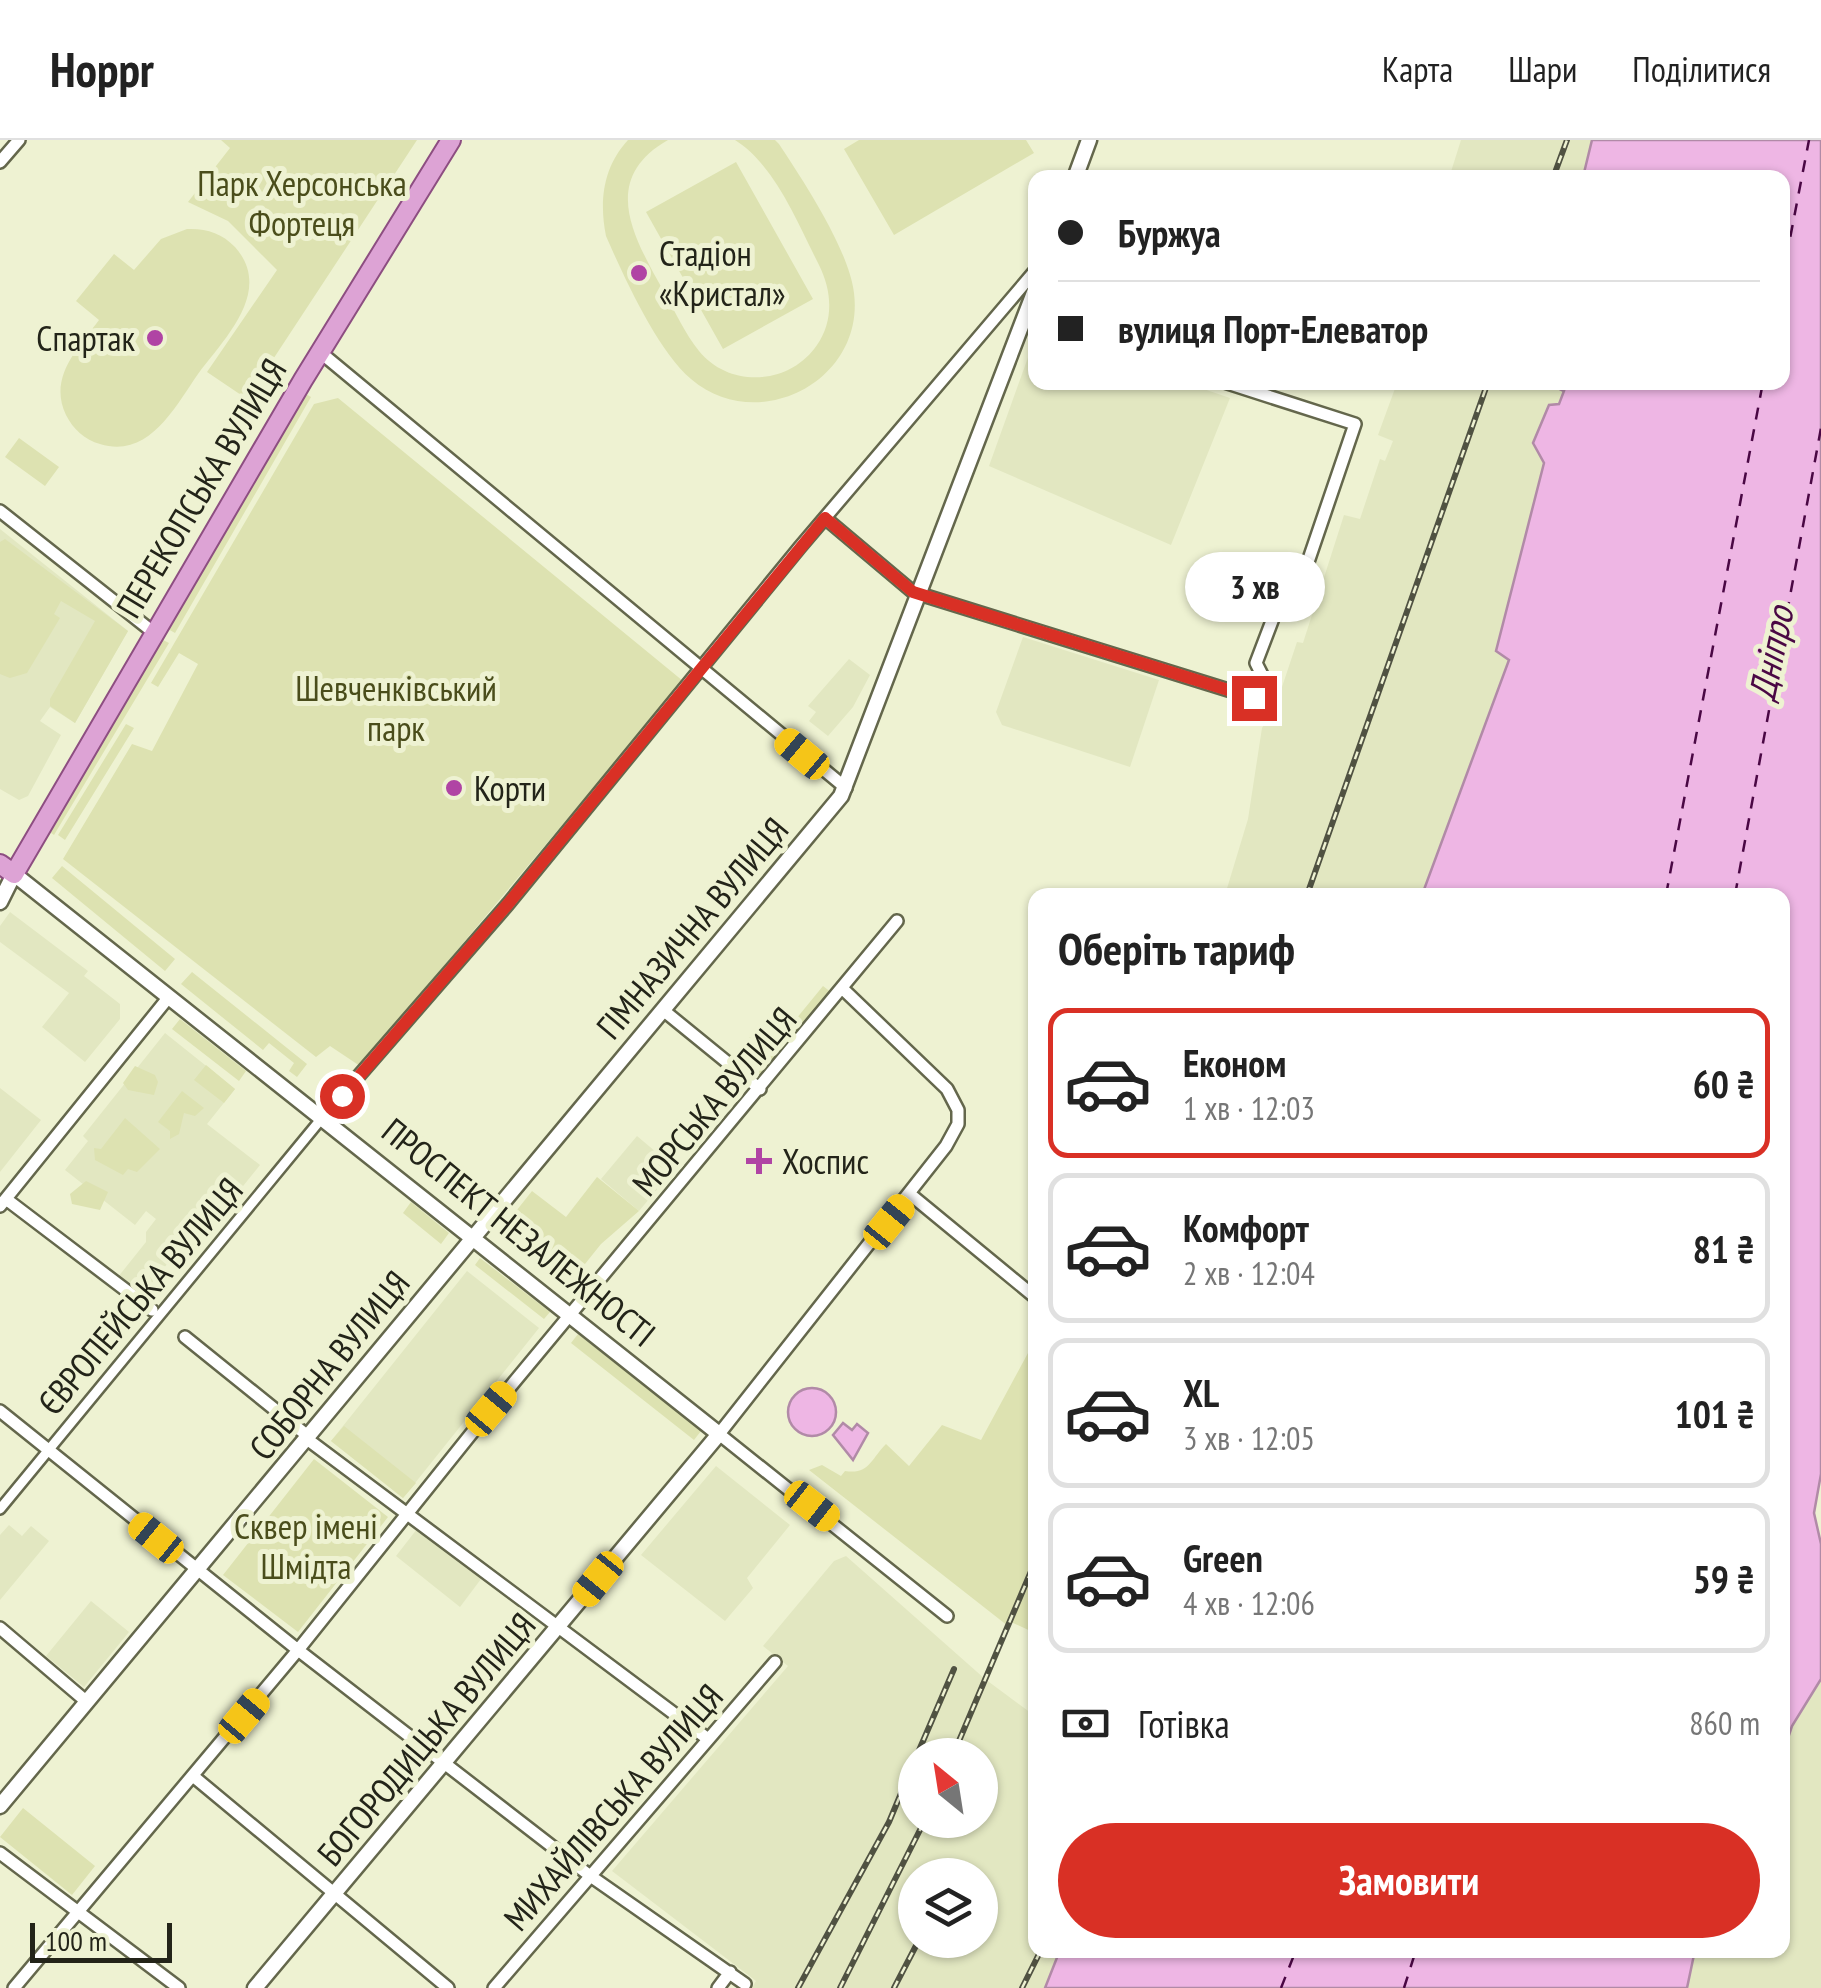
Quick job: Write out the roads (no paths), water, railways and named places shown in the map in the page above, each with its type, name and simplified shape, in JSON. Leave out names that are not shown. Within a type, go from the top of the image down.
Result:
[{"type":"main road","name":"ПЕРЕКОПСЬКА ВУЛИЦЯ","points":[[7,869],[451,140]]},
{"type":"street","points":[[0,162],[19,140]]},
{"type":"street","points":[[1079,170],[1089,140]]},
{"type":"street","points":[[323,1117],[508,904],[825,518],[1028,279]]},
{"type":"street","name":"ГІМНАЗИЧНА ВУЛИЦЯ","points":[[473,1238],[846,788],[1028,323]]},
{"type":"street","points":[[320,352],[846,788]]},
{"type":"street","points":[[825,518],[921,595],[1247,699],[1259,695],[1267,685],[1256,664],[1292,571],[1308,562],[1355,424],[1249,390]]},
{"type":"street","points":[[0,511],[153,632]]},
{"type":"street","points":[[0,902],[7,869]]},
{"type":"street","name":"ПРОСПЕКТ НЕЗАЛЕЖНОСТІ","points":[[7,869],[947,1616]]},
{"type":"street","name":"МОРСЬКА ВУЛИЦЯ","points":[[14,1988],[298,1650],[404,1516],[844,990],[897,921]]},
{"type":"street","points":[[719,1434],[911,1194],[958,1124],[956,1100],[844,990]]},
{"type":"street","points":[[152,1310],[3,1202],[168,998]]},
{"type":"street","points":[[664,1010],[760,1089]]},
{"type":"street","name":"ЄВРОПЕЙСЬКА ВУЛИЦЯ","points":[[0,1510],[323,1117]]},
{"type":"street","points":[[911,1194],[1028,1291]]},
{"type":"street","name":"СОБОРНА ВУЛИЦЯ","points":[[0,1806],[473,1238]]},
{"type":"street","points":[[185,1337],[404,1516],[708,1739]]},
{"type":"street","points":[[0,1411],[444,1763],[589,1874],[745,1984]]},
{"type":"street","name":"БОГОРОДИЦЬКА ВУЛИЦЯ","points":[[255,1988],[719,1434]]},
{"type":"street","points":[[0,1628],[88,1702]]},
{"type":"street","name":"МИХАЙЛІВСЬКА ВУЛИЦЯ","points":[[494,1988],[774,1662]]},
{"type":"street","points":[[193,1776],[448,1988]]},
{"type":"street","points":[[0,1853],[179,1988]]},
{"type":"street","points":[[718,1988],[730,1972]]},
{"type":"water","name":"Дніпро","points":[[1592,140],[1821,140],[1821,1474],[1814,1513],[1821,1544],[1821,1679],[1790,1732],[1790,888],[1425,888],[1509,660],[1496,651],[1544,463],[1533,443],[1549,405],[1559,404],[1562,390],[1790,390],[1790,170],[1585,170]]},
{"type":"water","points":[[812,1388],[829,1395],[836,1412],[829,1429],[812,1436],[795,1429],[788,1412],[795,1395]]},
{"type":"water","points":[[843,1423],[852,1430],[857,1424],[868,1433],[853,1460],[833,1435]]},
{"type":"water","points":[[1057,1958],[1693,1958],[1687,1988],[1045,1988]]},
{"type":"railway","points":[[1556,170],[1567,140]]},
{"type":"railway","points":[[1309,888],[1485,390]]},
{"type":"railway","points":[[960,1738],[1028,1578]]},
{"type":"railway","points":[[924,1738],[954,1669]]},
{"type":"railway","points":[[798,1988],[898,1801]]},
{"type":"railway","points":[[840,1988],[916,1838]]},
{"type":"railway","points":[[894,1988],[910,1958]]},
{"type":"railway","points":[[1022,1988],[1037,1958]]},
{"type":"place","name":"Стадіон «Кристал»","points":[[639,273]]},
{"type":"place","name":"Спартак","points":[[155,338]]},
{"type":"place","name":"Корти","points":[[454,788]]},
{"type":"place","name":"Хоспис","points":[[759,1161]]},
{"type":"park label","name":"Парк Херсонська Фортеця","points":[[302,203]]},
{"type":"park label","name":"Шевченківський парк","points":[[396,708]]},
{"type":"park label","name":"Сквер імені Шмідта","points":[[306,1546]]}]
